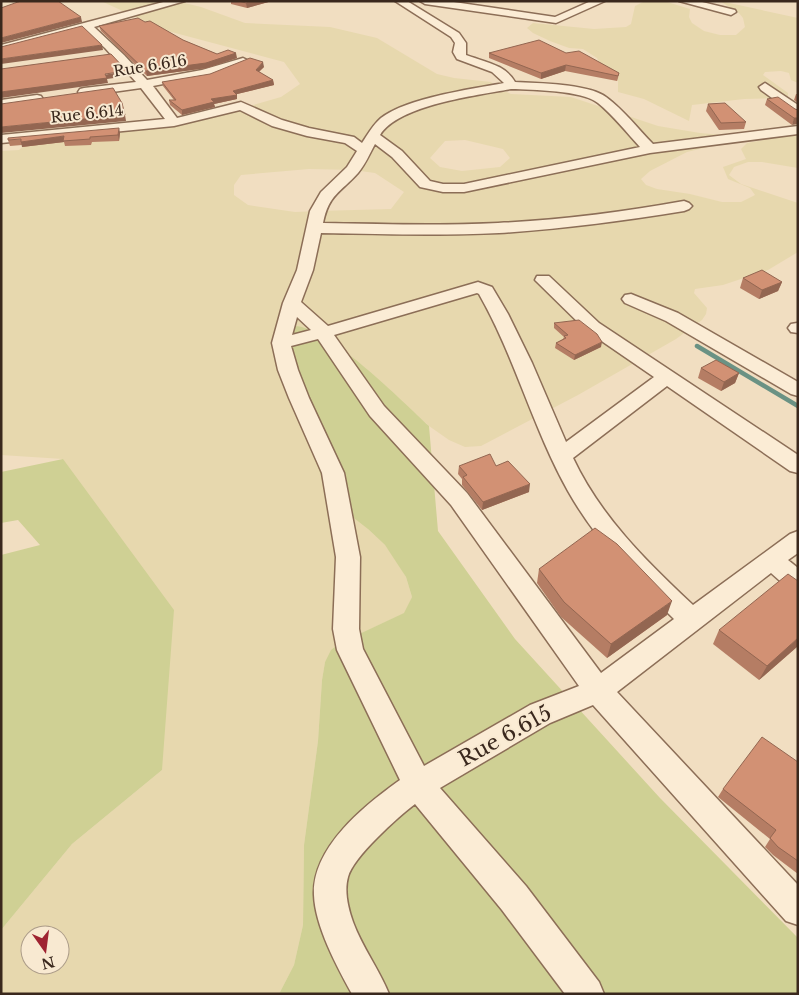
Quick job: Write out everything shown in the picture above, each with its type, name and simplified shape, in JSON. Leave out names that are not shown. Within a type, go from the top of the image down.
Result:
[{"type":"street","points":[[1,48],[180,1]]},
{"type":"street","points":[[400,1],[455,36],[460,41],[459,52],[461,57],[497,70],[507,77],[511,85]]},
{"type":"street","points":[[425,1],[556,20],[600,1]]},
{"type":"street","points":[[684,1],[731,12]]},
{"type":"street","points":[[85,25],[101,37],[156,97],[173,120]]},
{"type":"street","points":[[98,56],[114,53]]},
{"type":"street","name":"Rue 6.616","points":[[76,93],[210,73],[243,61]]},
{"type":"street","points":[[587,994],[514,898],[418,785],[350,650],[346,630],[348,557],[334,473],[299,398],[288,370],[281,342],[292,303],[305,270],[318,211],[326,195],[353,170],[374,138],[378,128],[399,113],[451,96],[511,85],[546,87],[591,94],[602,100],[650,149]]},
{"type":"street","points":[[765,87],[798,111]]},
{"type":"street","points":[[1,104],[50,97]]},
{"type":"street","name":"Rue 6.614","points":[[1,139],[192,119],[241,106],[277,122],[307,132],[349,140],[366,151]]},
{"type":"street","points":[[374,138],[397,154],[425,184],[443,188],[464,188],[650,149],[798,130]]},
{"type":"street","points":[[313,228],[454,229],[525,226],[610,217],[684,206]]},
{"type":"street","points":[[543,280],[593,327],[798,466]]},
{"type":"street","points":[[281,342],[481,288],[486,290],[511,335],[561,456],[578,489],[614,542],[638,569],[691,619]]},
{"type":"street","points":[[631,299],[672,317],[798,390]]},
{"type":"street","points":[[292,303],[323,332],[377,411],[459,499],[598,691],[798,909]]},
{"type":"street","points":[[561,456],[667,378]]},
{"type":"street","name":"Rue 6.615","points":[[372,994],[337,926],[330,896],[332,874],[344,850],[393,803],[418,785],[540,714],[598,691],[798,540]]},
{"type":"street","points":[[771,560],[798,582]]},
{"type":"shaded area","points":[[101,1],[176,1],[201,7],[245,23],[330,27],[377,38],[437,74],[491,82],[497,88],[511,94],[571,97],[658,126],[722,135],[727,139],[724,143],[687,152],[650,171],[641,179],[646,185],[657,189],[690,194],[722,202],[741,202],[755,195],[750,188],[728,179],[723,167],[746,159],[741,149],[747,143],[798,134],[798,168],[762,162],[748,162],[734,167],[729,175],[741,184],[798,203],[798,252],[768,270],[723,285],[695,289],[694,293],[707,308],[702,320],[676,339],[578,395],[481,446],[465,447],[449,440],[429,426],[348,354],[310,328],[368,529],[385,545],[397,561],[406,577],[412,597],[405,613],[340,643],[325,662],[318,741],[304,845],[303,925],[294,965],[279,994],[1,994],[1,930],[72,844],[162,770],[63,459],[1,455],[1,151],[19,150],[27,143],[187,124],[281,97],[300,84],[284,62],[164,30]],"holes":[[[465,140],[503,149],[510,158],[500,167],[462,171],[440,167],[430,158],[445,141]],[[309,169],[353,170],[375,173],[404,192],[391,209],[295,212],[248,205],[234,195],[234,185],[241,175]]]},
{"type":"shaded area","points":[[664,1],[690,9],[689,17],[692,23],[704,31],[720,35],[736,35],[745,27],[743,18],[739,13],[720,1],[798,18],[798,83],[791,80],[789,73],[781,71],[765,72],[763,75],[788,93],[788,96],[692,105],[689,121],[644,99],[618,92],[618,81],[596,68],[599,62],[597,58],[583,49],[569,48],[550,41],[527,28],[533,23],[594,29],[626,27],[631,24],[635,6],[643,2]]},
{"type":"green space","points":[[293,326],[307,329],[325,337],[344,350],[429,426],[438,531],[515,639],[660,798],[798,938],[798,994],[279,994],[294,965],[303,925],[304,845],[318,741],[325,662],[331,650],[340,643],[404,613],[412,597],[406,577],[385,545],[327,497],[279,331]]},
{"type":"green space","points":[[63,459],[174,610],[162,770],[72,844],[1,930],[1,555],[40,545],[18,520],[1,523],[1,472]]},
{"type":"building","points":[[21,1],[58,1],[81,17],[1,38],[1,8]]},
{"type":"building","points":[[138,18],[145,22],[150,21],[183,40],[217,54],[228,50],[236,53],[206,63],[146,71],[99,26]]},
{"type":"building","points":[[82,26],[102,45],[1,59],[1,47]]},
{"type":"building","points":[[539,40],[566,53],[579,51],[619,73],[618,76],[566,65],[541,73],[489,53]]},
{"type":"building","points":[[111,54],[127,71],[105,74],[107,78],[1,92],[1,69]]},
{"type":"building","points":[[250,58],[263,62],[256,70],[273,80],[233,91],[237,95],[211,99],[214,102],[182,110],[169,100],[176,100],[162,82],[210,74]]},
{"type":"building","points":[[113,88],[122,103],[125,115],[1,127],[1,104]]},
{"type":"building","points":[[778,97],[798,110],[798,118],[794,118],[767,99]]},
{"type":"building","points":[[725,103],[746,122],[721,123],[708,104]]},
{"type":"building","points":[[119,128],[118,135],[90,137],[90,139],[63,141],[64,136],[21,142],[21,139],[8,140],[8,138]]},
{"type":"building","points":[[762,270],[782,282],[762,290],[743,278]]},
{"type":"building","points":[[579,320],[597,334],[602,342],[575,355],[556,343],[568,335],[554,323]]},
{"type":"building","points":[[716,360],[739,373],[724,382],[701,368]]},
{"type":"building","points":[[490,454],[496,466],[508,461],[530,484],[483,502],[463,477],[467,475],[459,466]]},
{"type":"building","points":[[595,528],[617,544],[672,601],[611,644],[564,602],[539,569]]},
{"type":"building","points":[[788,574],[798,581],[798,638],[767,666],[719,630]]},
{"type":"building","points":[[762,737],[798,762],[798,861],[778,847],[770,838],[776,830],[723,789]]},
{"type":"waterway","points":[[697,346],[798,406]]}]
